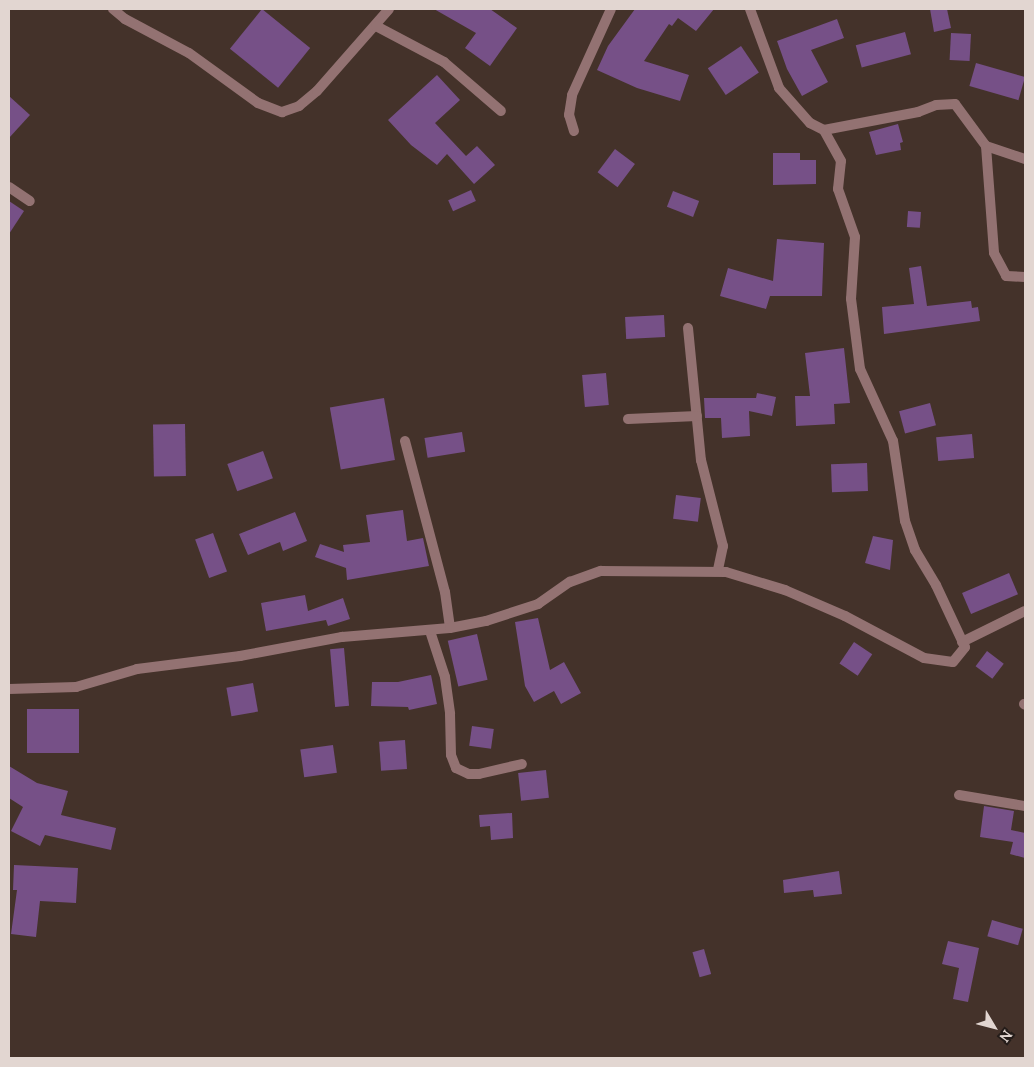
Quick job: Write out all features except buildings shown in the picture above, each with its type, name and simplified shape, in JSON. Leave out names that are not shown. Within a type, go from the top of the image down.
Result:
[{"type":"street","points":[[113,9],[125,19],[189,53],[258,102],[282,112],[291,111],[308,99],[376,26],[389,9]]},
{"type":"street","points":[[574,131],[569,115],[572,95],[611,9]]},
{"type":"street","points":[[9,689],[76,687],[137,669],[240,656],[342,637],[430,631],[486,621],[538,604],[570,582],[601,572],[718,570],[785,590],[845,616],[933,662],[953,662],[965,647],[936,585],[915,550],[905,521],[893,441],[860,368],[852,299],[855,237],[838,189],[841,161],[824,130],[798,113],[779,88],[750,9]]},
{"type":"street","points":[[376,26],[444,62],[502,112]]},
{"type":"street","points":[[824,130],[918,112],[936,105],[955,104],[986,146],[994,253],[1006,276],[1025,277]]},
{"type":"street","points":[[986,146],[1025,159]]},
{"type":"street","points":[[9,187],[30,201]]},
{"type":"street","points":[[688,328],[701,460],[723,546],[718,570]]},
{"type":"street","points":[[628,419],[697,416]]},
{"type":"street","points":[[405,441],[445,592],[450,628]]},
{"type":"street","points":[[962,642],[1025,612]]},
{"type":"street","points":[[430,631],[444,677],[450,714],[451,755],[456,768],[462,772],[479,774],[522,764]]},
{"type":"street","points":[[959,795],[1025,806]]}]
